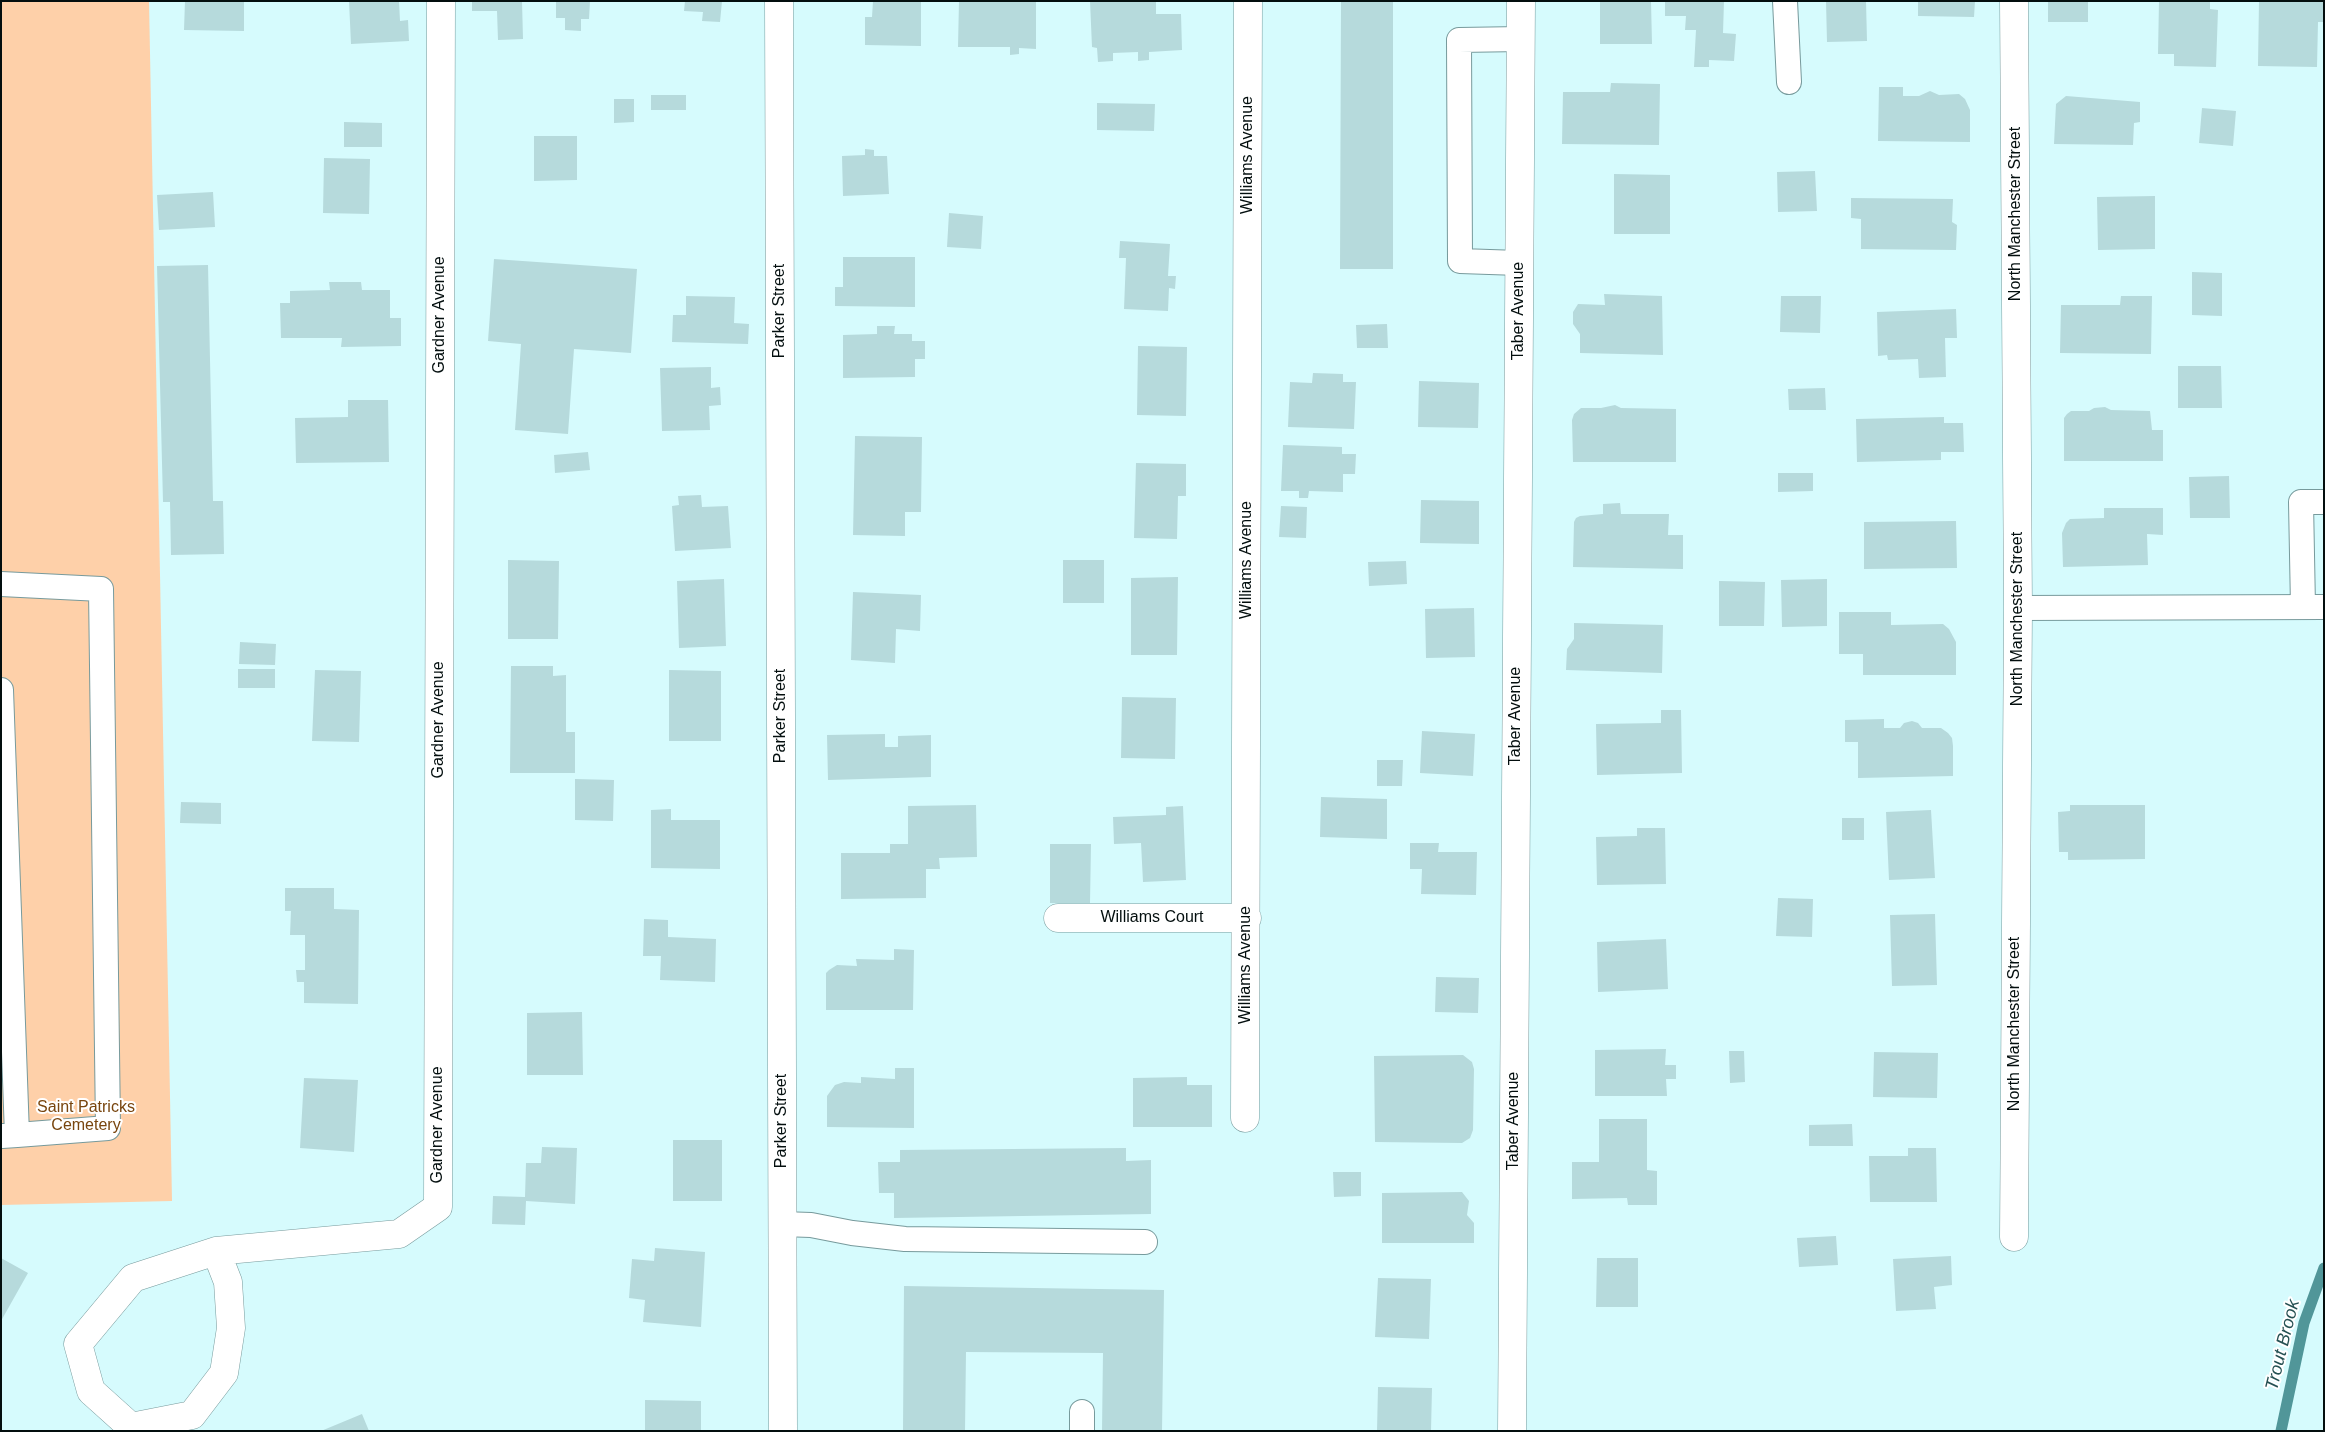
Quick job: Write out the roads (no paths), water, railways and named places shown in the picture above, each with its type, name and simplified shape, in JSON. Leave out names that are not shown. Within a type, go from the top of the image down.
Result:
[{"type":"street","name":"Gardner Avenue","points":[[216,1252],[399,1234],[438,1208],[441,1]]},
{"type":"street","name":"Parker Street","points":[[780,1],[783,1431]]},
{"type":"street","name":"Williams Avenue","points":[[1245,1118],[1248,1]]},
{"type":"street","name":"Taber Avenue","points":[[1512,1431],[1521,1]]},
{"type":"street","name":"North Manchester Street","points":[[2014,1],[2018,608],[2014,1238]]},
{"type":"street","name":"Williams Court","points":[[1058,918],[1247,918]]},
{"type":"street","points":[[216,1252],[228,1282],[231,1328],[224,1372],[192,1415],[130,1427],[92,1391],[78,1344],[133,1278],[216,1252]]},
{"type":"lane","points":[[1786,1],[1789,82]]},
{"type":"lane","points":[[1520,263],[1460,262],[1459,40],[1521,39]]},
{"type":"lane","points":[[2018,608],[2314,607],[2302,502],[2324,502]]},
{"type":"lane","points":[[1,584],[101,589],[108,1128],[9,1136],[1,690]]},
{"type":"lane","points":[[782,1224],[811,1225],[852,1234],[905,1239],[1144,1242]]},
{"type":"waterway","name":"Trout Brook","points":[[2281,1431],[2304,1323],[2324,1268]]},
{"type":"park label","name":"Saint Patricks Cemetery","points":[[86,1117]]}]
